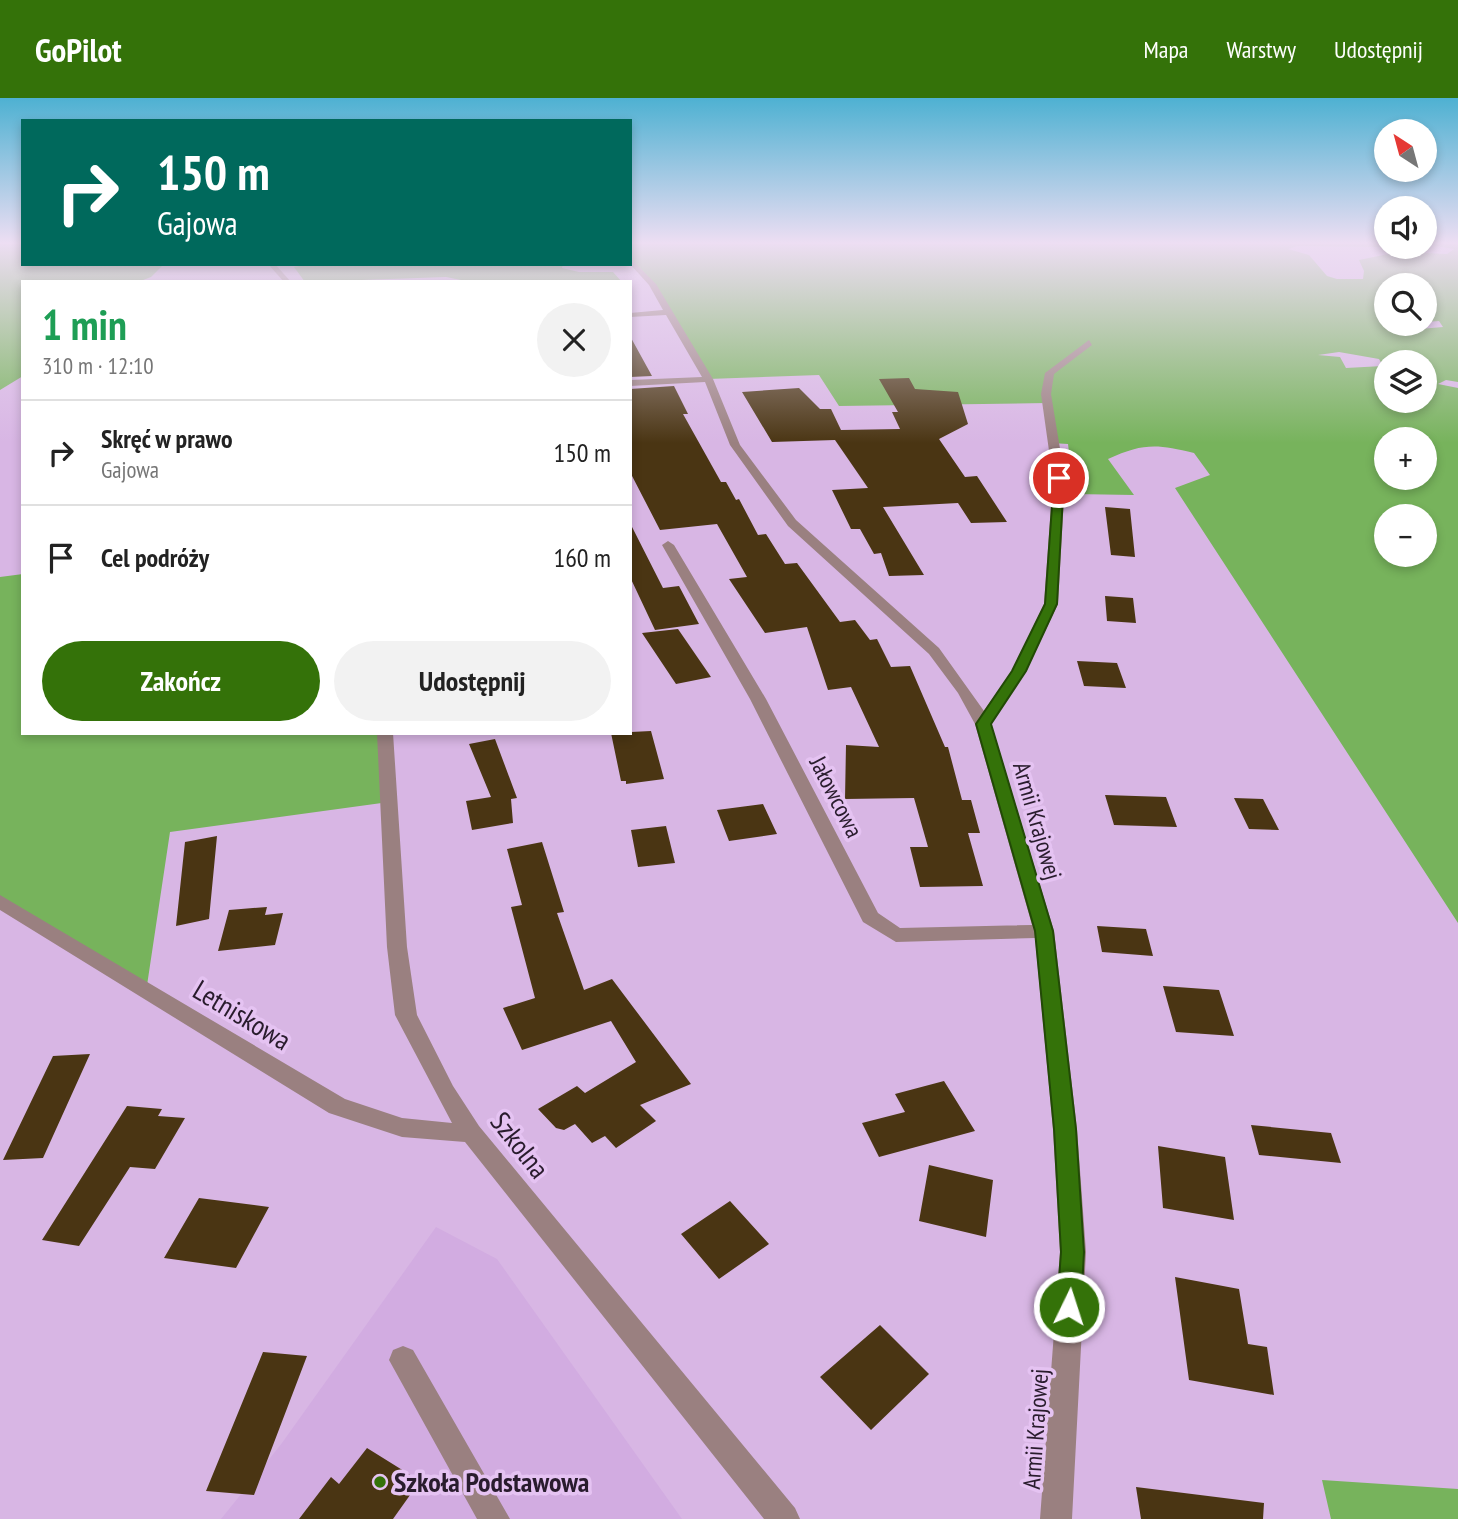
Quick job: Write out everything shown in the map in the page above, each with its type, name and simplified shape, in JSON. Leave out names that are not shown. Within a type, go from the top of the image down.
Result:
[{"type":"street","points":[[632,315],[668,312]]},
{"type":"street","name":"Armii Krajowej","points":[[668,312],[708,379],[735,445],[792,523],[934,651],[965,692],[983,724],[1044,931],[1065,1129],[1073,1252],[1056,1519]]},
{"type":"street","points":[[983,724],[1019,671],[1051,604],[1059,478],[1046,394],[1050,373],[1089,343]]},
{"type":"street","points":[[632,383],[708,379]]},
{"type":"street","name":"Jałowcowa","points":[[668,545],[758,699],[870,917],[896,935],[1044,931]]},
{"type":"street","name":"Szkolna","points":[[385,735],[397,947],[406,1016],[445,1092],[471,1133],[784,1519]]},
{"type":"street","name":"Letniskowa","points":[[0,901],[337,1106],[380,1125],[409,1131],[471,1133]]},
{"type":"street","points":[[403,1360],[494,1519]]},
{"type":"shaded area","points":[[436,1227],[497,1259],[682,1519],[221,1519],[282,1443]]},
{"type":"green space","points":[[0,310],[21,310],[21,377],[0,390]]},
{"type":"green space","points":[[668,310],[1374,310],[1374,336],[1437,336],[1437,328],[1443,327],[1437,321],[1437,310],[1458,310],[1458,382],[1446,380],[1438,384],[1458,388],[1458,923],[1175,488],[1210,475],[1194,453],[1160,447],[1131,450],[1108,459],[1134,495],[1074,494],[1068,444],[1051,443],[1047,403],[839,406],[819,375],[708,379]]},
{"type":"green space","points":[[21,574],[21,735],[385,735],[389,802],[170,832],[146,992],[0,901],[0,577]]},
{"type":"green space","points":[[1322,1480],[1458,1489],[1458,1519],[1331,1519]]},
{"type":"building","points":[[632,340],[652,376],[632,377]]},
{"type":"building","points":[[909,378],[915,389],[958,392],[968,424],[939,439],[965,477],[977,476],[1007,522],[971,523],[958,503],[883,507],[924,575],[889,576],[881,553],[874,554],[860,529],[851,529],[832,490],[868,488],[835,440],[772,442],[742,392],[799,388],[820,409],[831,409],[841,430],[900,429],[892,412],[898,412],[879,379]]},
{"type":"building","points":[[674,386],[688,414],[683,414],[721,482],[726,482],[736,500],[739,499],[758,535],[766,534],[785,564],[797,563],[840,622],[855,620],[870,640],[877,639],[891,667],[910,666],[945,747],[948,747],[962,800],[971,800],[980,833],[968,833],[983,886],[920,887],[910,847],[928,847],[914,798],[845,799],[846,745],[879,747],[851,687],[828,690],[807,627],[765,633],[729,579],[747,577],[717,524],[660,530],[632,476],[632,389]]},
{"type":"building","points":[[1105,507],[1130,509],[1135,557],[1111,555]]},
{"type":"building","points":[[632,527],[663,588],[679,586],[699,624],[655,630],[632,581]]},
{"type":"building","points":[[1105,596],[1133,598],[1136,623],[1107,621]]},
{"type":"building","points":[[678,629],[711,677],[676,684],[642,633]]},
{"type":"building","points":[[1077,661],[1117,663],[1126,688],[1084,686]]},
{"type":"building","points":[[651,731],[664,779],[626,784],[626,781],[621,781],[611,735],[632,735],[632,732]]},
{"type":"building","points":[[495,739],[517,798],[511,799],[513,823],[472,830],[466,801],[491,797],[469,744]]},
{"type":"building","points":[[1105,795],[1166,797],[1177,827],[1114,825]]},
{"type":"building","points":[[1234,798],[1263,799],[1279,830],[1249,829]]},
{"type":"building","points":[[763,804],[777,834],[729,841],[717,810]]},
{"type":"building","points":[[666,826],[675,863],[638,867],[631,830]]},
{"type":"building","points":[[217,836],[209,919],[176,926],[185,842]]},
{"type":"building","points":[[542,842],[564,912],[557,913],[584,990],[612,979],[691,1084],[640,1105],[656,1121],[616,1148],[605,1136],[592,1143],[575,1124],[564,1130],[556,1128],[538,1109],[577,1086],[585,1093],[636,1062],[611,1021],[522,1050],[503,1008],[535,998],[511,907],[522,905],[507,849]]},
{"type":"building","points":[[267,907],[265,915],[283,913],[275,945],[218,951],[229,910]]},
{"type":"building","points":[[1097,926],[1146,929],[1153,956],[1102,952]]},
{"type":"building","points":[[1163,986],[1219,990],[1234,1036],[1176,1032]]},
{"type":"building","points":[[90,1054],[43,1158],[3,1160],[53,1056]]},
{"type":"building","points":[[944,1081],[975,1131],[879,1157],[862,1123],[905,1112],[895,1094]]},
{"type":"building","points":[[127,1106],[162,1109],[158,1116],[185,1118],[155,1169],[130,1167],[79,1246],[42,1240]]},
{"type":"building","points":[[1251,1125],[1331,1133],[1341,1163],[1259,1155]]},
{"type":"building","points":[[1158,1146],[1225,1157],[1234,1220],[1163,1208]]},
{"type":"building","points":[[929,1165],[993,1180],[986,1237],[919,1221]]},
{"type":"building","points":[[199,1198],[269,1207],[236,1268],[164,1258]]},
{"type":"building","points":[[730,1201],[769,1244],[719,1279],[681,1234]]},
{"type":"building","points":[[1175,1277],[1239,1289],[1248,1344],[1267,1347],[1274,1395],[1189,1380]]},
{"type":"building","points":[[880,1325],[929,1374],[871,1430],[820,1377]]},
{"type":"building","points":[[263,1352],[307,1356],[254,1495],[206,1491]]},
{"type":"building","name":"Szkoła Podstawowa","points":[[367,1448],[420,1481],[393,1519],[299,1519],[331,1477],[339,1484]]},
{"type":"building","points":[[1136,1487],[1264,1503],[1263,1519],[1141,1519]]},
{"type":"place","name":"Szkoła Podstawowa","points":[[380,1482]]},
{"type":"route","points":[[1059,478],[1060,496],[1051,604],[1019,671],[983,724],[1044,931],[1065,1129],[1073,1252],[1069,1307]]}]
